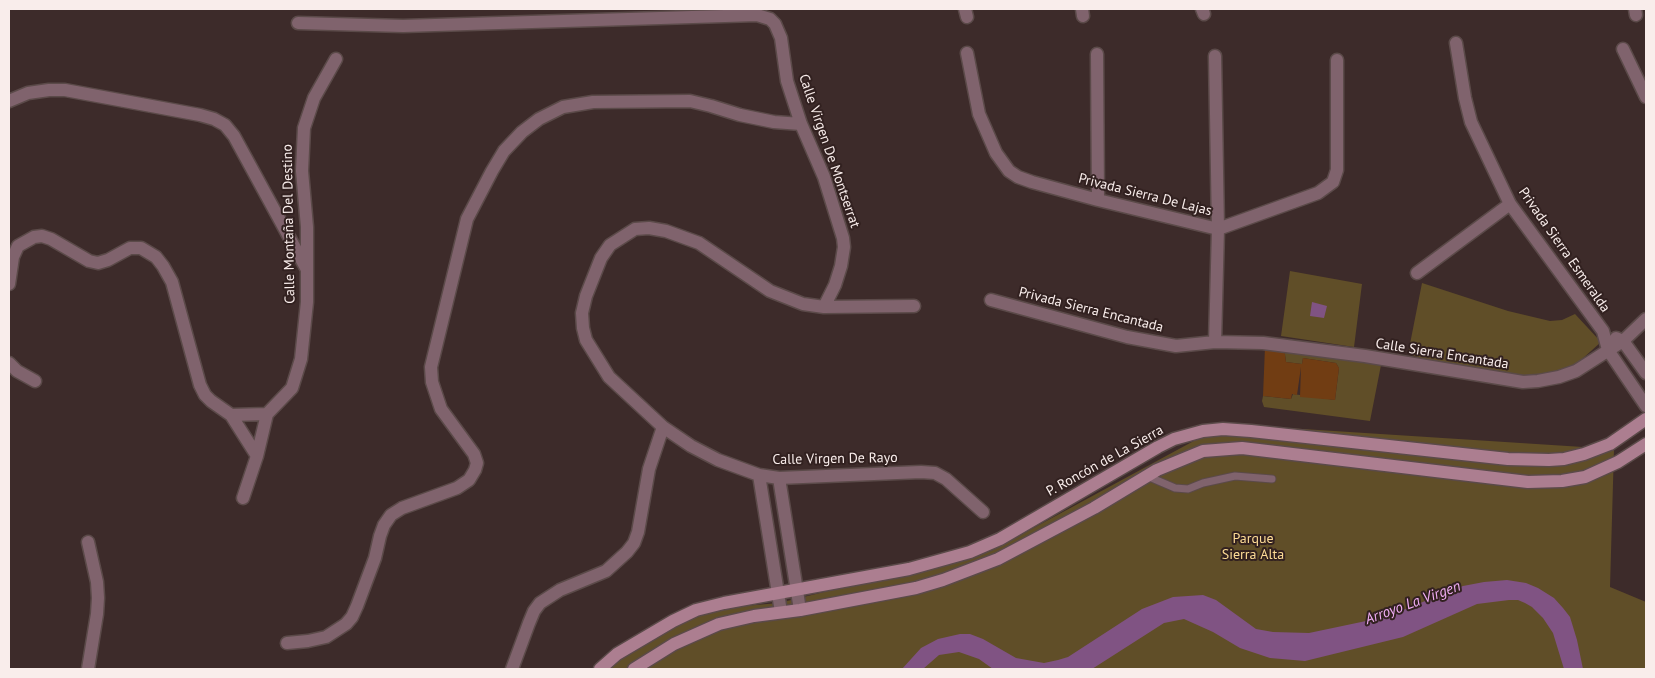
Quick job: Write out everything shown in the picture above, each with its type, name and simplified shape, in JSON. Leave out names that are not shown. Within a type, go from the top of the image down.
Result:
[{"type":"street","name":"Calle Virgen De Montserrat","points":[[298,23],[403,26],[758,15],[770,19],[779,32],[783,45],[787,82],[801,124],[824,177],[843,238],[842,266],[824,307]]},
{"type":"street","name":"Privada Sierra Esmeralda","points":[[1456,43],[1471,122],[1510,204],[1603,331],[1608,350],[1646,406]]},
{"type":"street","points":[[1623,49],[1646,97]]},
{"type":"street","name":"Privada Sierra De Lajas","points":[[967,52],[980,114],[996,153],[1009,171],[1018,177],[1032,182],[1218,229],[1318,193],[1333,182],[1337,170],[1337,60]]},
{"type":"street","points":[[1097,54],[1098,200]]},
{"type":"street","points":[[1214,342],[1218,229],[1215,56]]},
{"type":"street","name":"Calle Montaña Del Destino","points":[[267,414],[292,388],[301,359],[307,302],[307,227],[302,171],[304,128],[314,98],[336,59]]},
{"type":"street","points":[[9,100],[28,93],[65,90],[200,115],[220,122],[234,136],[306,268]]},
{"type":"street","points":[[288,643],[308,641],[326,636],[346,624],[357,606],[375,558],[384,525],[391,515],[402,508],[457,488],[469,480],[476,470],[477,463],[474,454],[442,409],[432,382],[431,367],[467,220],[504,151],[522,132],[539,119],[563,107],[593,102],[690,101],[740,115],[774,122],[801,124]]},
{"type":"street","points":[[1418,273],[1510,204]]},
{"type":"street","name":"Calle Virgen De Rayo","points":[[914,306],[824,307],[803,304],[770,291],[699,243],[666,231],[649,228],[635,229],[610,245],[601,258],[586,296],[582,313],[586,340],[609,378],[663,427],[691,446],[718,460],[759,475],[779,478],[912,472],[935,474],[946,479],[984,512]]},
{"type":"street","points":[[9,284],[13,257],[18,246],[34,237],[42,236],[51,239],[89,261],[98,263],[108,260],[130,248],[141,248],[156,257],[172,282],[193,364],[205,395],[211,402],[231,415],[257,456]]},
{"type":"street","name":"Privada Sierra Encantada","points":[[991,300],[1154,342],[1176,346],[1214,342]]},
{"type":"street","name":"Calle Sierra Encantada","points":[[1214,342],[1263,343],[1314,349],[1523,382],[1538,382],[1576,371],[1623,341],[1646,320]]},
{"type":"street","name":"Privada Sierra Esmeralda","points":[[1603,331],[1623,341]]},
{"type":"street","points":[[1623,341],[1646,373]]},
{"type":"street","points":[[9,364],[17,372],[35,381]]},
{"type":"street","points":[[231,415],[267,414],[257,456],[243,498]]},
{"type":"street","name":"P. Roncón de La Sierra","points":[[600,669],[618,654],[696,610],[724,603],[909,569],[970,552],[1000,539],[1166,443],[1190,434],[1223,429],[1251,430],[1508,459],[1548,460],[1577,456],[1610,444],[1646,419]]},
{"type":"street","points":[[512,669],[532,617],[540,603],[560,590],[606,571],[623,557],[634,543],[638,532],[649,469],[663,427]]},
{"type":"street","points":[[634,669],[674,644],[703,630],[732,620],[893,593],[958,574],[998,559],[1024,547],[1172,462],[1203,451],[1242,448],[1519,481],[1562,481],[1585,477],[1618,462],[1646,444]]},
{"type":"street","points":[[759,475],[781,612]]},
{"type":"street","points":[[1109,475],[1120,493]]},
{"type":"street","points":[[779,478],[800,610]]},
{"type":"street","points":[[88,542],[97,582],[98,598],[88,669]]},
{"type":"lane","points":[[1147,476],[1175,488],[1188,489],[1203,483],[1235,476],[1272,479]]},
{"type":"green space","points":[[1290,271],[1362,284],[1354,347],[1281,336]]},
{"type":"green space","points":[[1422,283],[1508,311],[1550,321],[1562,320],[1575,314],[1601,342],[1571,369],[1533,379],[1460,370],[1408,354]]},
{"type":"green space","points":[[1284,347],[1382,360],[1370,421],[1264,407],[1263,396],[1291,399],[1293,394],[1335,400],[1339,368],[1336,363],[1303,358],[1302,364],[1286,362]]},
{"type":"green space","name":"Parque Sierra Alta","points":[[1225,424],[1614,449],[1610,587],[1646,602],[1646,669],[600,669],[696,610],[779,603],[991,551]]},
{"type":"shaded area","points":[[1312,302],[1327,306],[1324,318],[1310,316]]},
{"type":"shaded area","points":[[1507,580],[1526,583],[1538,588],[1554,598],[1563,608],[1570,617],[1583,669],[1564,669],[1553,633],[1543,618],[1525,603],[1518,600],[1509,600],[1477,604],[1403,637],[1305,661],[1270,658],[1240,648],[1213,632],[1184,619],[1164,623],[1092,669],[993,669],[979,659],[959,652],[939,655],[923,669],[902,669],[921,648],[938,639],[960,634],[970,634],[983,639],[1016,658],[1044,663],[1058,660],[1068,657],[1142,609],[1173,597],[1203,595],[1216,600],[1256,629],[1273,632],[1309,633],[1385,617],[1463,586]]},
{"type":"building","points":[[1265,347],[1284,347],[1286,362],[1302,364],[1303,358],[1336,363],[1339,368],[1335,400],[1300,397],[1301,367],[1297,395],[1292,394],[1291,399],[1263,396]]},
{"type":"water label","name":"Arroyo La Virgen","points":[[1413,603]]}]
